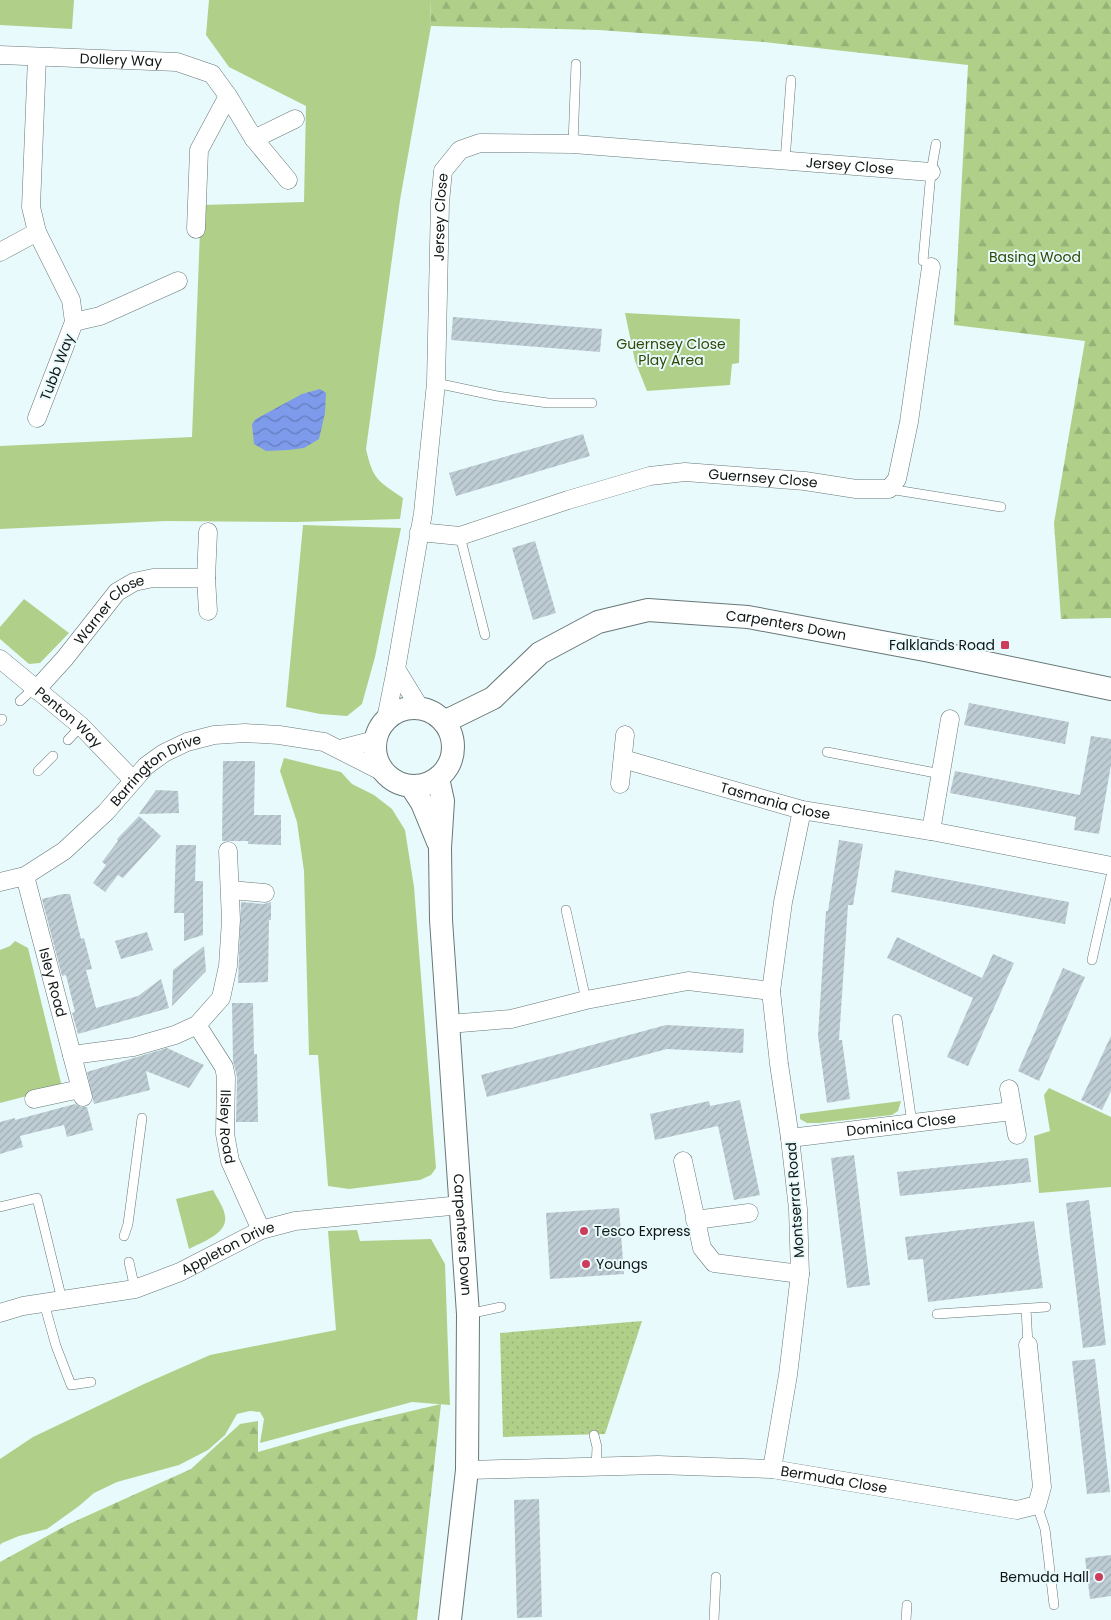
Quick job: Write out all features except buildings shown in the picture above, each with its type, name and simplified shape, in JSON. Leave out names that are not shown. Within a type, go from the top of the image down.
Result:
[{"type":"street","name":"Dollery Way","points":[[0,55],[177,62],[212,74],[254,139],[288,180]]},
{"type":"street","name":"Tubb Way","points":[[37,57],[32,207],[37,232],[71,300],[74,322],[37,418]]},
{"type":"street","points":[[196,229],[199,150],[228,96]]},
{"type":"street","points":[[254,139],[295,119]]},
{"type":"street","name":"Jersey Close","points":[[386,719],[423,513],[436,383],[440,202],[443,171],[460,150],[480,143],[573,144],[931,172]]},
{"type":"street","points":[[0,252],[37,232]]},
{"type":"street","points":[[889,489],[897,480],[908,422],[927,264]]},
{"type":"street","points":[[74,322],[100,316],[178,281]]},
{"type":"street","name":"Guernsey Close","points":[[419,532],[460,536],[586,494],[650,476],[685,472],[806,481],[856,489],[889,489]]},
{"type":"street","points":[[208,532],[206,578],[208,611]]},
{"type":"street","name":"Warner Close","points":[[35,689],[65,658],[117,592],[134,582],[153,578],[206,578]]},
{"type":"street","name":"Carpenters Down","points":[[444,722],[493,698],[540,653],[598,622],[648,610],[748,616],[930,651],[1111,689]]},
{"type":"street","name":"Penton Way","points":[[0,659],[81,726],[133,780]]},
{"type":"street","points":[[396,669],[420,708]]},
{"type":"street","points":[[453,750],[451,734],[444,722],[433,713],[420,708],[410,708],[397,712],[386,719],[380,727],[374,748],[377,762],[384,773],[398,783],[411,786],[426,784],[438,778],[450,763],[453,750],[484,701]]},
{"type":"street","points":[[931,831],[950,719]]},
{"type":"street","name":"Barrington Drive","points":[[0,882],[25,876],[64,851],[106,812],[146,766],[164,753],[187,742],[214,735],[245,733],[279,735],[324,742],[384,773]]},
{"type":"street","points":[[620,784],[625,734]]},
{"type":"street","points":[[340,749],[375,740]]},
{"type":"street","name":"Tasmania Close","points":[[623,759],[802,810],[931,831],[1111,866]]},
{"type":"street","name":"Carpenters Down","points":[[438,778],[443,801],[440,848],[441,920],[468,1314],[467,1470],[450,1620]]},
{"type":"street","points":[[411,786],[422,803],[440,848]]},
{"type":"street","name":"Montserrat Road","points":[[772,1469],[788,1375],[800,1274],[798,1209],[771,990],[783,902],[802,810]]},
{"type":"street","points":[[72,1055],[133,1047],[174,1035],[197,1025],[221,998],[228,966],[231,920],[228,851]]},
{"type":"street","name":"Isley Road","points":[[25,876],[82,1093],[34,1099]]},
{"type":"street","points":[[231,890],[265,893]]},
{"type":"street","points":[[449,1024],[511,1019],[586,1000],[688,981],[771,990]]},
{"type":"street","name":"Ilsley Road","points":[[197,1025],[224,1067],[226,1077],[225,1134],[230,1161],[261,1230]]},
{"type":"street","points":[[1009,1089],[1017,1135]]},
{"type":"street","name":"Dominica Close","points":[[790,1138],[1012,1111]]},
{"type":"street","points":[[683,1161],[702,1248],[714,1263],[800,1274]]},
{"type":"street","name":"Appleton Drive","points":[[0,1313],[22,1306],[135,1289],[180,1272],[261,1230],[295,1221],[461,1205]]},
{"type":"street","points":[[695,1220],[749,1213]]},
{"type":"street","points":[[1028,1345],[1042,1487],[1036,1504]]},
{"type":"street","name":"Bermuda Close","points":[[467,1470],[658,1465],[772,1469],[1017,1510],[1036,1504]]},
{"type":"lane","points":[[573,144],[576,64]]},
{"type":"lane","points":[[786,161],[791,80]]},
{"type":"lane","points":[[927,264],[931,172],[936,144]]},
{"type":"lane","points":[[436,383],[497,396],[548,403],[592,403]]},
{"type":"lane","points":[[889,489],[1001,507]]},
{"type":"lane","points":[[460,536],[485,635]]},
{"type":"lane","points":[[20,702],[35,689]]},
{"type":"lane","points":[[68,740],[81,726]]},
{"type":"lane","points":[[827,752],[941,774]]},
{"type":"lane","points":[[38,771],[53,756]]},
{"type":"lane","points":[[1092,960],[1111,876]]},
{"type":"lane","points":[[566,910],[586,1000]]},
{"type":"lane","points":[[897,1019],[912,1122]]},
{"type":"lane","points":[[124,1236],[128,1224],[142,1118]]},
{"type":"lane","points":[[0,1207],[36,1198],[62,1300]]},
{"type":"lane","points":[[129,1262],[135,1289]]},
{"type":"lane","points":[[44,1303],[56,1346],[71,1386],[91,1382]]},
{"type":"lane","points":[[468,1314],[501,1307]]},
{"type":"lane","points":[[937,1314],[1046,1307]]},
{"type":"lane","points":[[1026,1308],[1028,1345]]},
{"type":"lane","points":[[594,1435],[597,1447],[596,1468]]},
{"type":"lane","points":[[1036,1504],[1045,1529],[1054,1605]]},
{"type":"lane","points":[[714,1620],[716,1577]]},
{"type":"lane","points":[[906,1620],[907,1605]]},
{"type":"green space","points":[[0,0],[74,0],[72,29],[0,25]]},
{"type":"green space","points":[[209,0],[430,0],[431,26],[400,200],[366,449],[374,474],[388,488],[403,498],[400,519],[297,522],[166,521],[0,529],[0,446],[192,437],[201,205],[304,202],[306,106],[229,67],[206,35]]},
{"type":"green space","name":"Basing Wood","points":[[430,0],[1111,0],[1111,618],[1061,619],[1054,523],[1085,341],[954,325],[968,65],[764,42],[599,30],[431,26]]},
{"type":"green space","name":"Guernsey Close Play Area","points":[[625,313],[740,319],[739,363],[732,364],[730,385],[647,391],[635,361]]},
{"type":"green space","points":[[303,525],[401,528],[375,657],[362,704],[347,716],[320,714],[286,707]]},
{"type":"green space","points":[[24,599],[69,633],[40,663],[29,664],[0,639],[0,627]]},
{"type":"green space","points":[[284,758],[341,772],[352,784],[374,795],[392,809],[405,830],[414,887],[436,1168],[431,1175],[420,1180],[349,1189],[328,1186],[318,1055],[309,1055],[304,871],[297,822],[280,771]]},
{"type":"green space","points":[[15,941],[28,948],[62,1087],[0,1103],[0,950],[10,946]]},
{"type":"green space","points":[[1049,1088],[1111,1117],[1111,1187],[1039,1193],[1034,1136],[1050,1131],[1044,1095]]},
{"type":"green space","points":[[901,1101],[898,1111],[892,1115],[819,1123],[807,1123],[800,1119],[800,1114]]},
{"type":"green space","points":[[213,1190],[223,1209],[225,1222],[213,1237],[189,1249],[176,1199]]},
{"type":"green space","points":[[357,1230],[360,1241],[431,1239],[445,1264],[450,1405],[412,1402],[260,1443],[264,1419],[260,1412],[250,1411],[237,1414],[225,1435],[208,1450],[179,1465],[117,1482],[94,1493],[47,1529],[19,1536],[0,1545],[0,1459],[33,1437],[210,1355],[336,1330],[328,1231]]},
{"type":"green space","points":[[642,1321],[605,1434],[503,1437],[500,1333]]},
{"type":"green space","points":[[441,1404],[417,1620],[0,1620],[0,1562],[69,1524],[191,1469],[240,1424],[258,1421],[258,1452],[348,1426]]},
{"type":"water","points":[[320,389],[326,393],[325,413],[319,439],[304,448],[288,450],[266,451],[254,444],[252,424],[256,419],[302,394]]},
{"type":"place","name":"Falklands Road","points":[[1005,645]]},
{"type":"place","name":"Tesco Express","points":[[584,1231]]},
{"type":"place","name":"Youngs","points":[[586,1264]]},
{"type":"place","name":"Bemuda Hall","points":[[1099,1577]]}]
